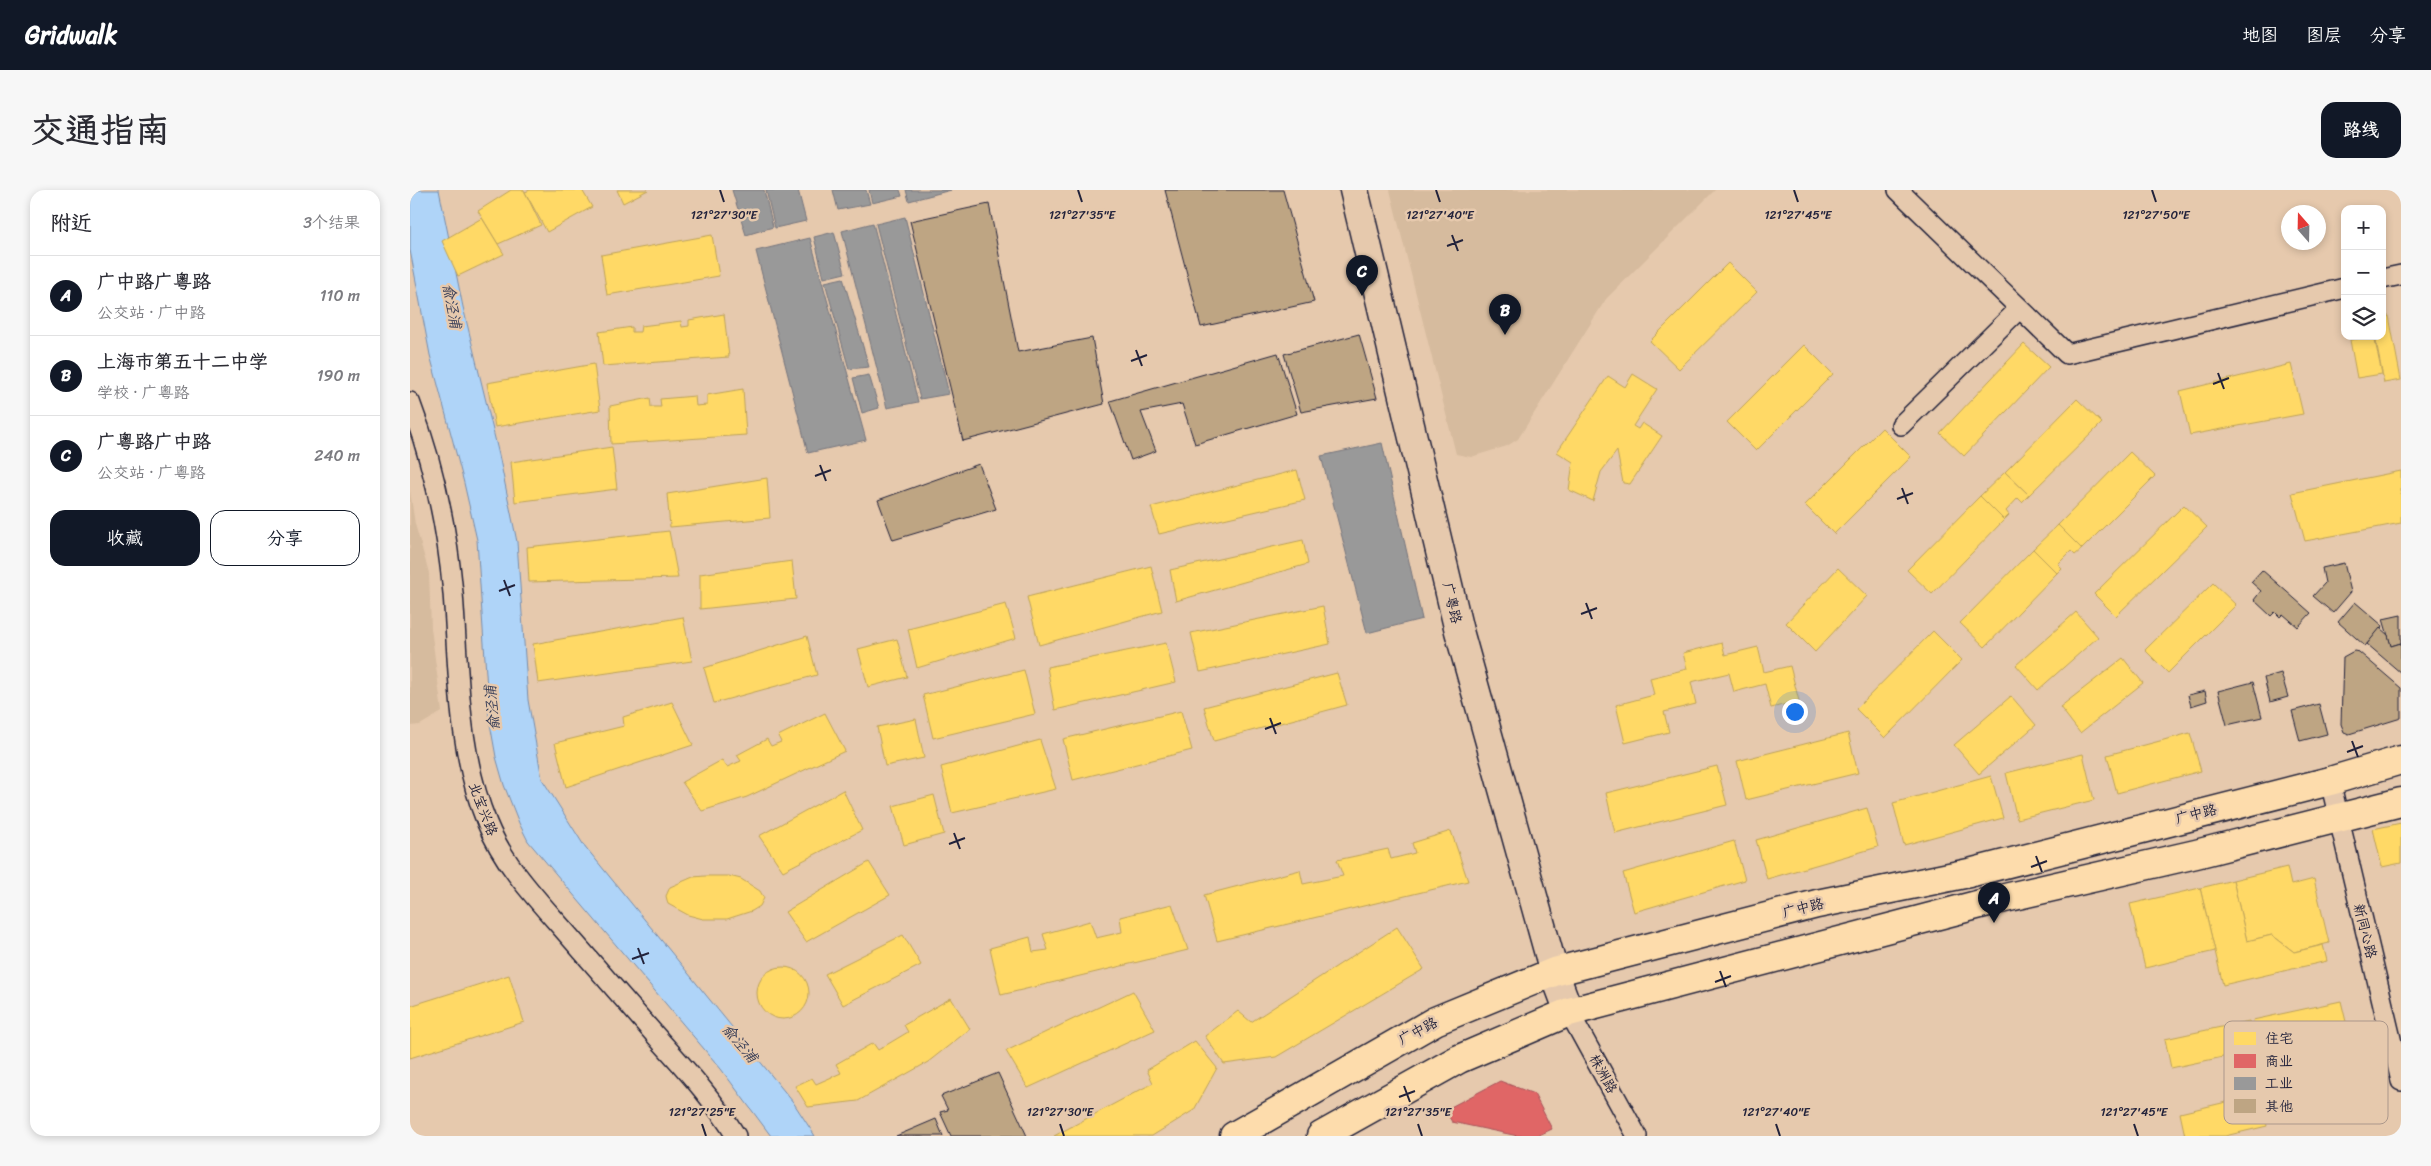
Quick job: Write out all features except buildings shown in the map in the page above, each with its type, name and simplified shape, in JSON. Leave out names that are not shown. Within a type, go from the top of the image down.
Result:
[{"type":"main road","name":"广粤路","points":[[1354,190],[1459,631],[1554,972],[1569,1012]]},
{"type":"main road","name":"广中路","points":[[1234,1136],[1435,1022],[1554,972],[1817,904],[1969,873],[2330,781],[2401,760]]},
{"type":"main road","points":[[1322,1136],[1459,1058],[1569,1012],[1992,901],[2196,854],[2401,802]]},
{"type":"street","points":[[1898,190],[2066,354],[2341,289]]},
{"type":"street","points":[[2386,278],[2401,274]]},
{"type":"street","points":[[1901,425],[2019,310]]},
{"type":"street","name":"北宝兴路","points":[[410,402],[439,504],[452,590],[465,749],[474,788],[487,822],[506,857],[533,895],[682,1066],[714,1104],[736,1136]]},
{"type":"street","name":"新同心路","points":[[2330,781],[2337,818],[2386,1021]]},
{"type":"street","name":"株洲路","points":[[1569,1012],[1637,1136]]},
{"type":"street","name":"新同心路","points":[[2388,1028],[2401,1081]]},
{"type":"shaded area","points":[[1390,190],[1715,190],[1606,299],[1518,439],[1507,446],[1471,457],[1456,454]]},
{"type":"shaded area","points":[[410,491],[415,524],[429,573],[431,628],[442,712],[420,725],[410,726]]},
{"type":"water","name":"俞泾浦","points":[[410,190],[439,190],[463,307],[499,455],[517,542],[528,700],[542,779],[583,844],[793,1102],[815,1136],[771,1136],[721,1069],[528,841],[519,823],[504,785],[496,757],[489,718],[477,540],[430,355],[410,250]]},
{"type":"place","name":"广粤路广中路","points":[[1362,296]]},
{"type":"place","name":"上海市第五十二中学","points":[[1505,335]]},
{"type":"place","name":"广中路广粤路","points":[[1994,923]]}]
